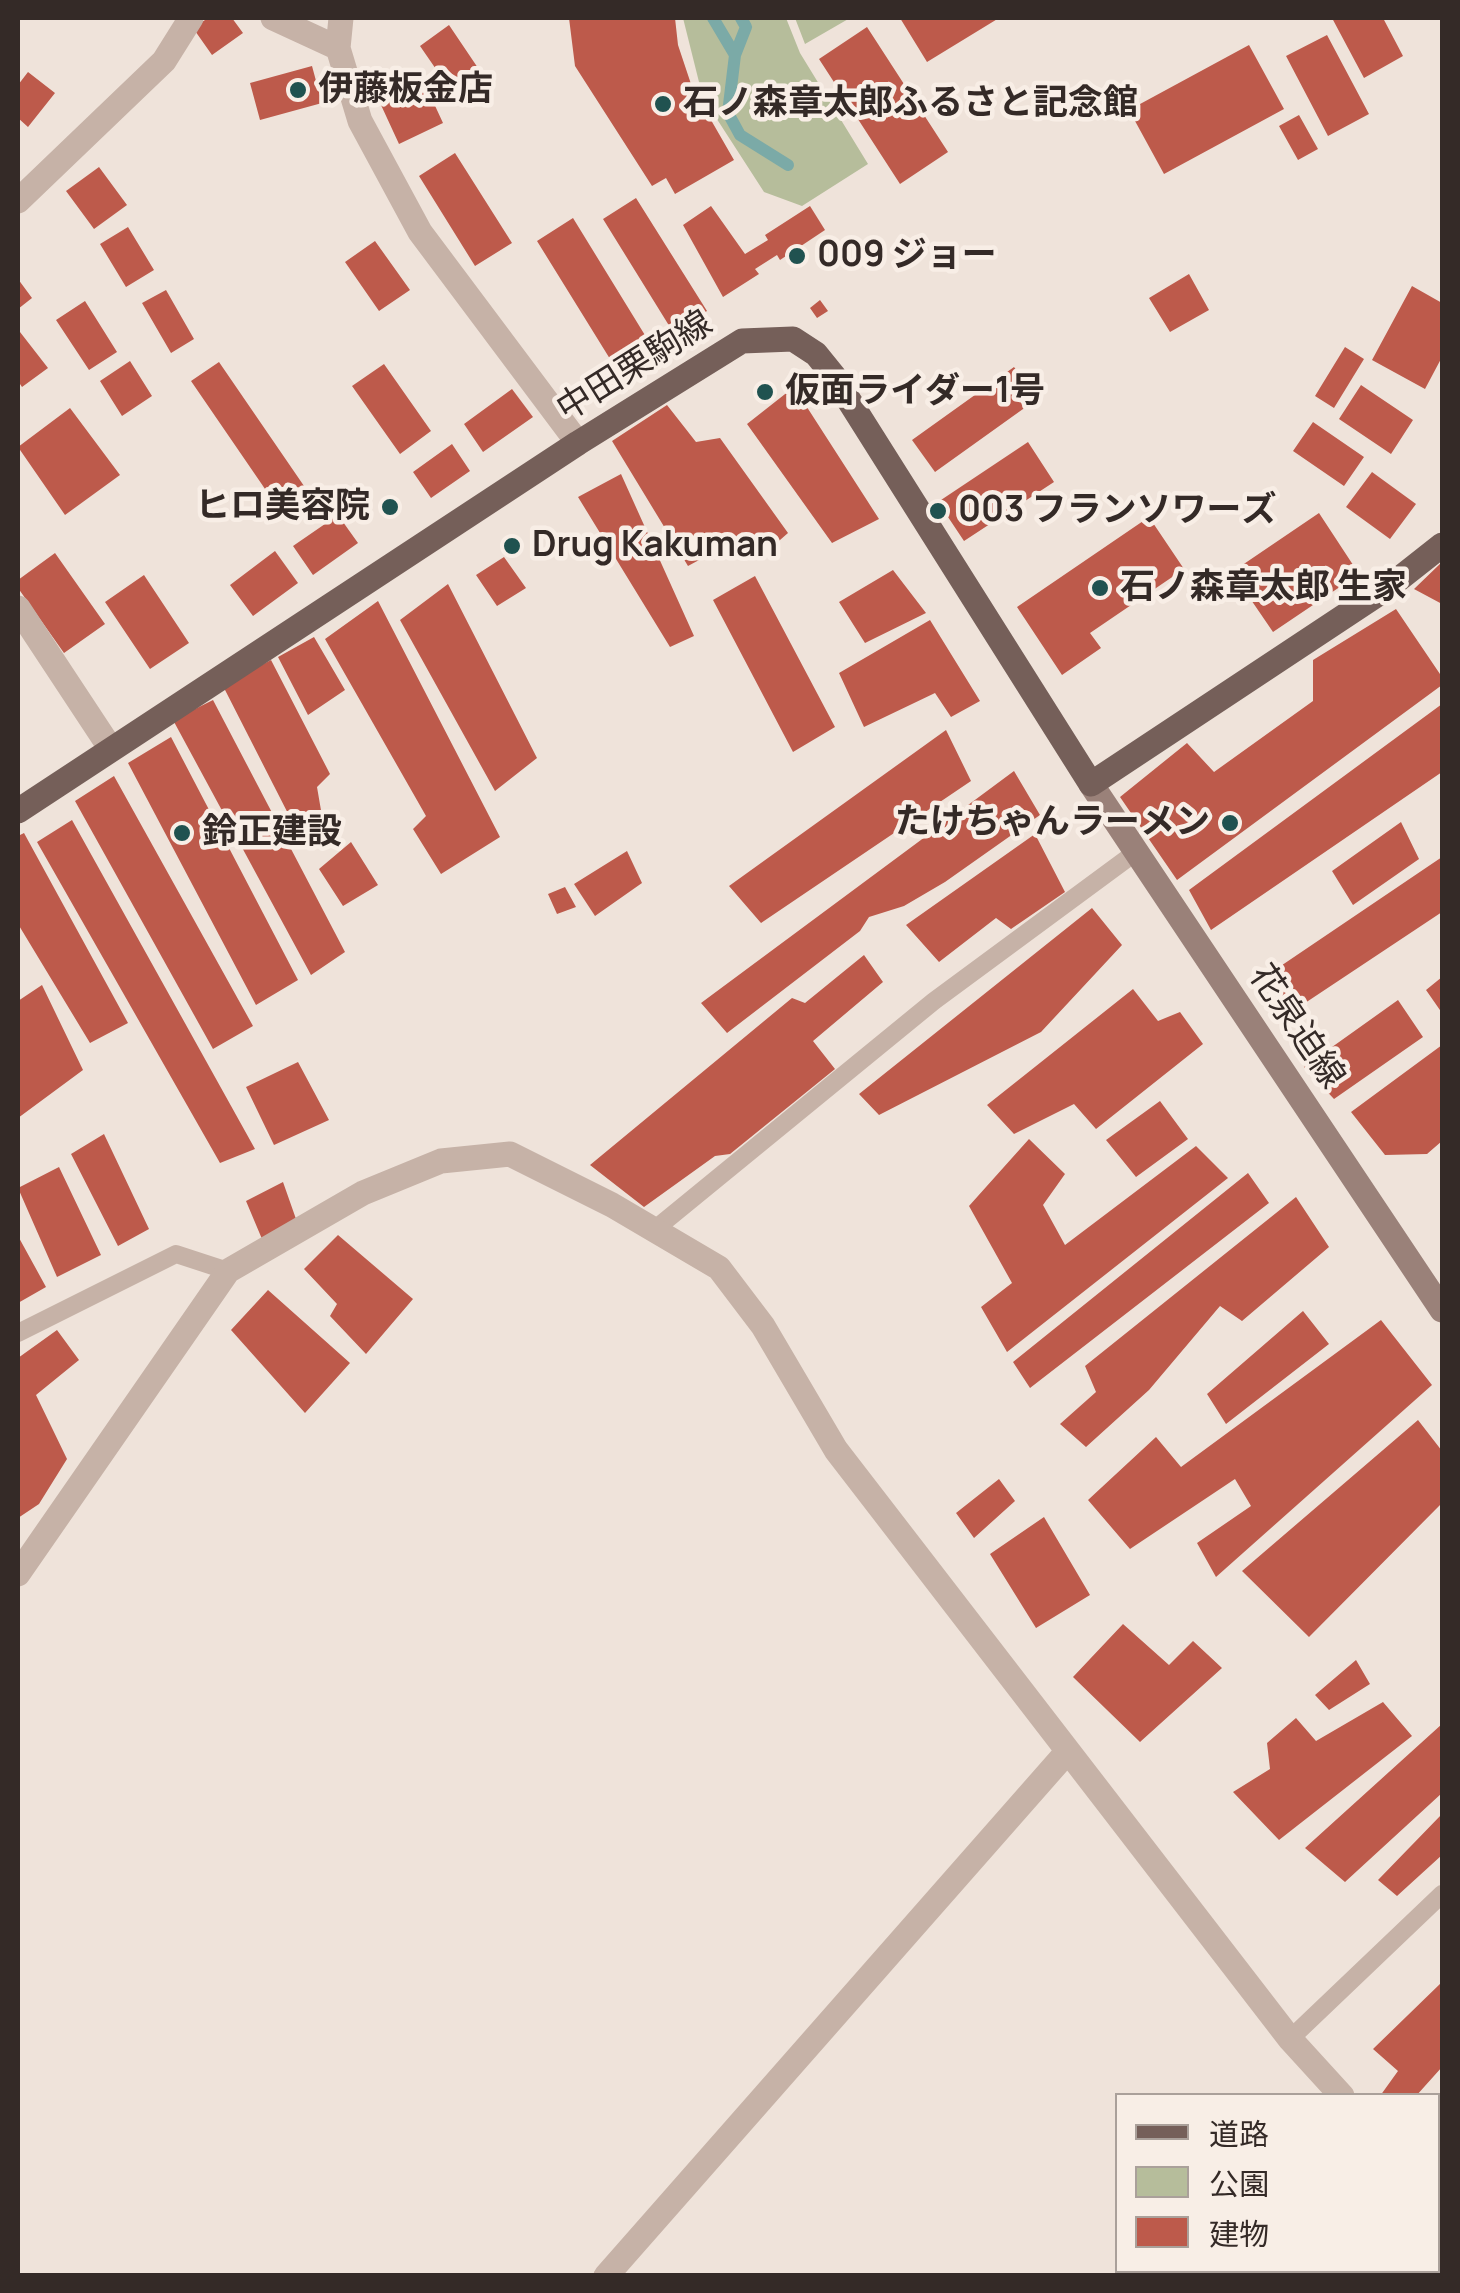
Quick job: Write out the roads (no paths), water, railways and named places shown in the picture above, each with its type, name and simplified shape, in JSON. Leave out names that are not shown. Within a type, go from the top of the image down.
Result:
[{"type":"main road","name":"中田栗駒線","points":[[18,811],[578,443],[742,341],[793,340],[816,354],[1091,784]]},
{"type":"main road","points":[[1091,784],[1390,586],[1442,545]]},
{"type":"main road","name":"花泉迫線","points":[[1091,784],[1442,1310]]},
{"type":"street","points":[[18,201],[164,61],[191,18]]},
{"type":"street","points":[[273,18],[338,48]]},
{"type":"street","points":[[341,18],[338,48],[360,120],[420,232],[578,443]]},
{"type":"street","points":[[18,608],[111,749]]},
{"type":"street","points":[[18,1574],[228,1272],[363,1194],[441,1161],[510,1154],[719,1268],[763,1326],[836,1450],[1290,2038],[1339,2093]]},
{"type":"street","points":[[606,2276],[1068,1752]]},
{"type":"lane","points":[[654,1230],[934,1001],[1136,852]]},
{"type":"lane","points":[[18,1333],[176,1254],[228,1272]]},
{"type":"lane","points":[[1290,2038],[1442,1894]]},
{"type":"waterway","points":[[713,18],[735,55],[728,113],[740,135],[788,165]]},
{"type":"waterway","points":[[735,55],[746,27],[741,18]]},
{"type":"place","name":"伊藤板金店","points":[[298,90]]},
{"type":"place","name":"石ノ森章太郎ふるさと記念館","points":[[663,104]]},
{"type":"place","name":"009 ジョー","points":[[797,256]]},
{"type":"place","name":"仮面ライダー1号","points":[[765,392]]},
{"type":"place","name":"ヒロ美容院","points":[[390,507]]},
{"type":"place","name":"003 フランソワーズ","points":[[938,511]]},
{"type":"place","name":"Drug Kakuman","points":[[512,546]]},
{"type":"place","name":"石ノ森章太郎 生家","points":[[1100,588]]},
{"type":"place","name":"たけちゃんラーメン","points":[[1230,823]]},
{"type":"place","name":"鈴正建設","points":[[182,833]]}]
